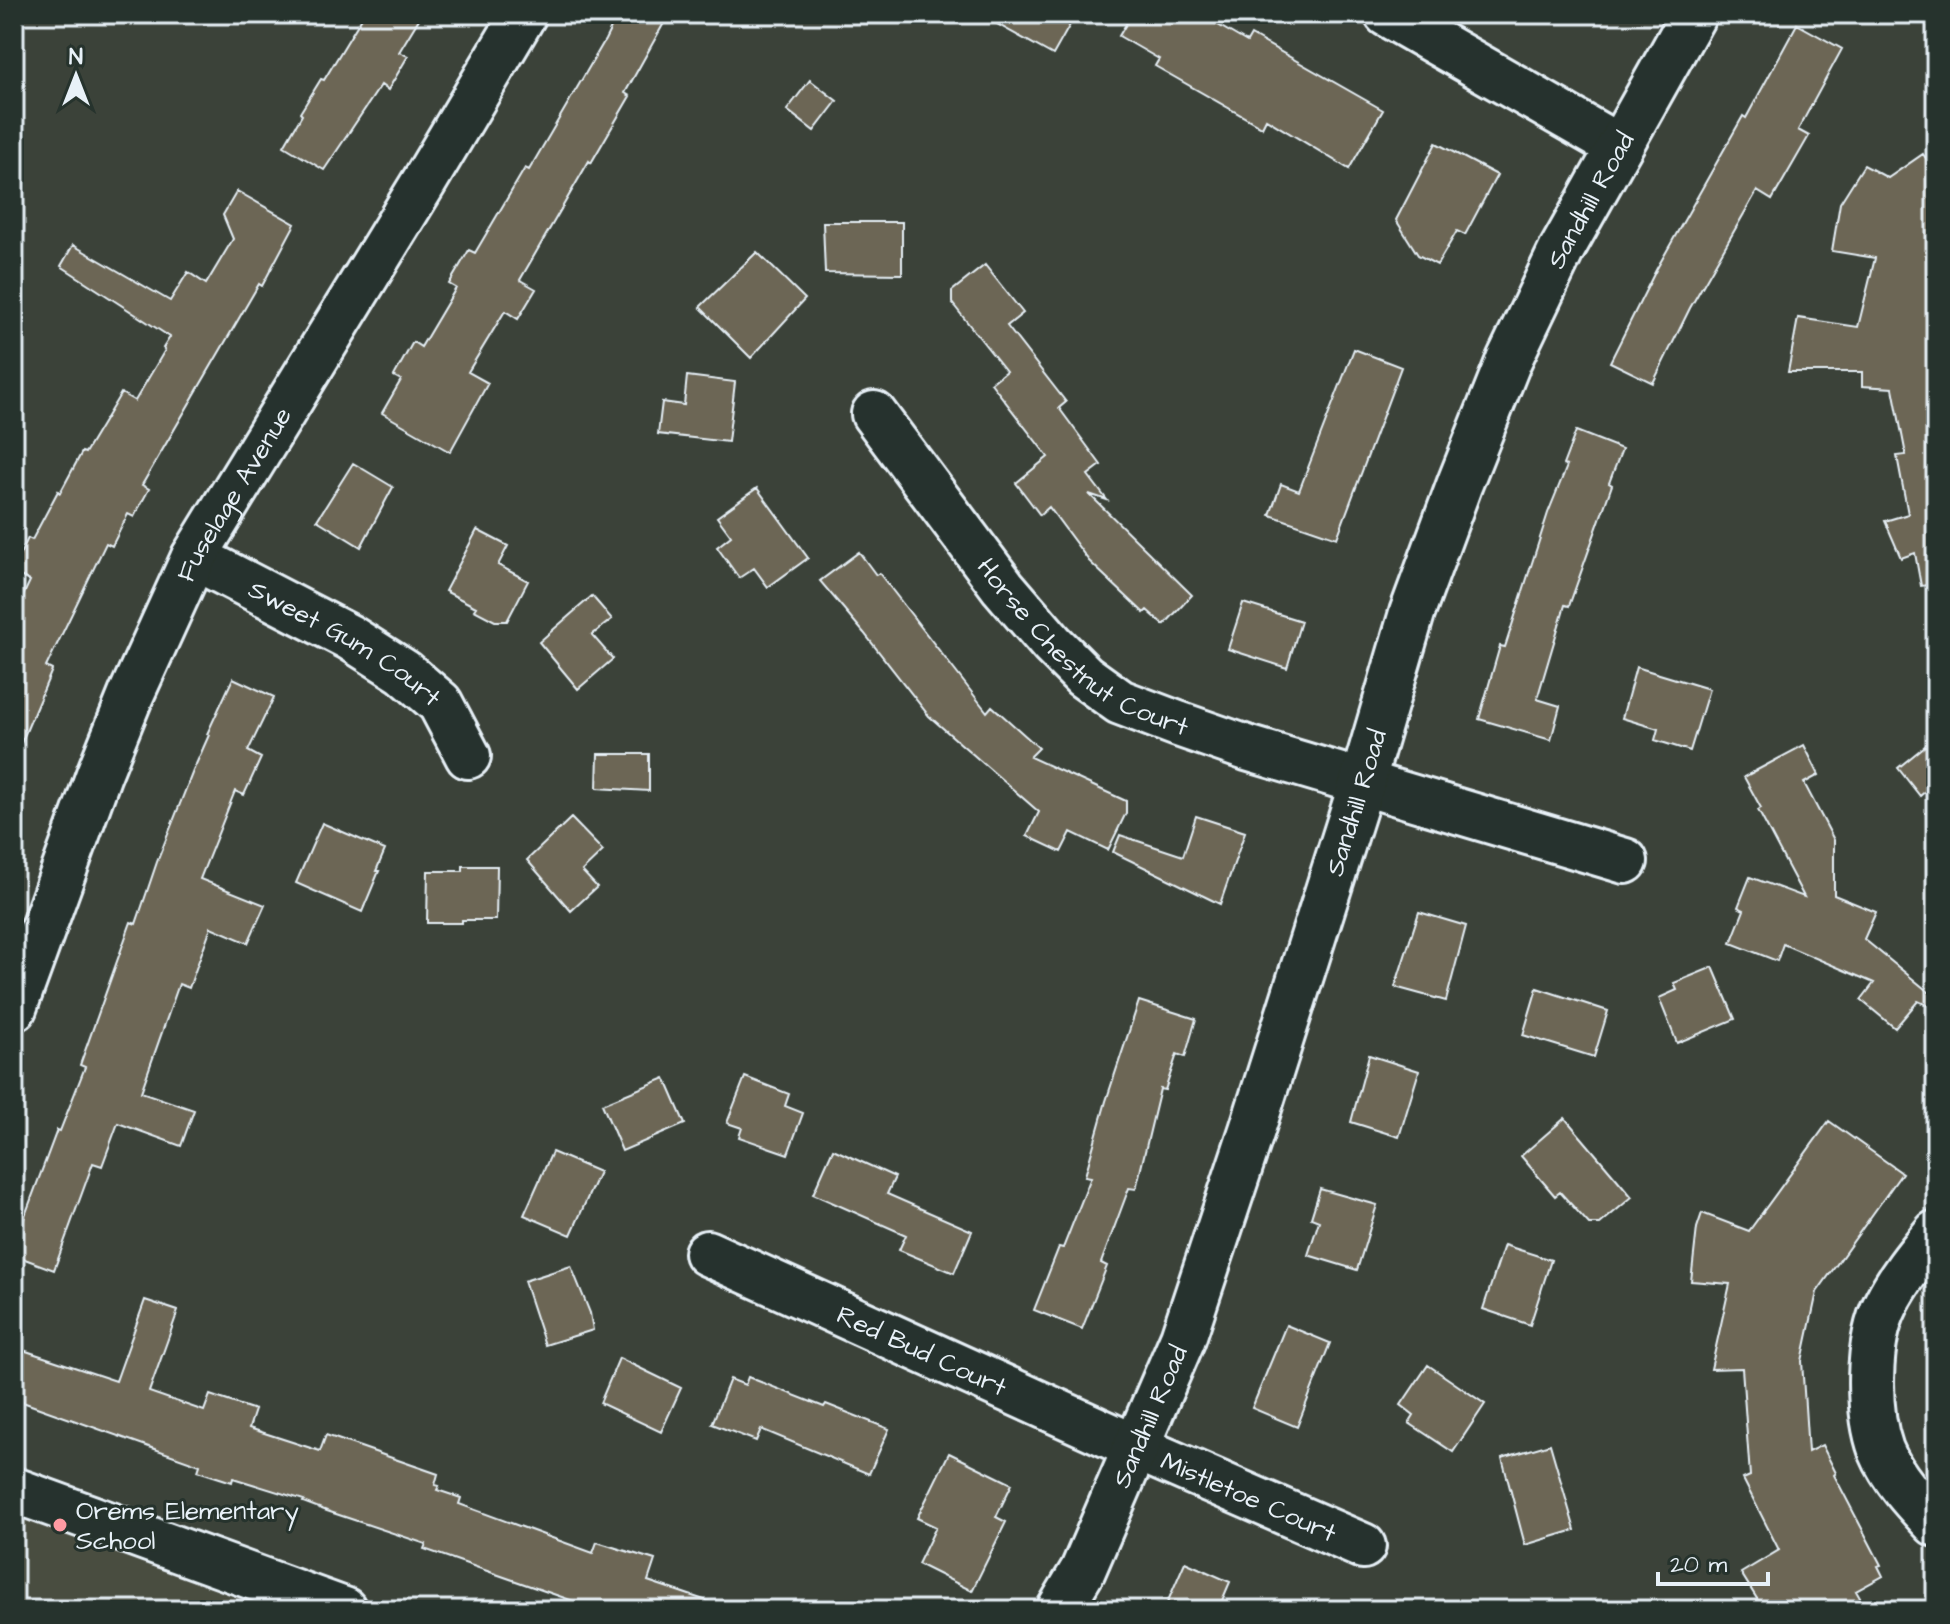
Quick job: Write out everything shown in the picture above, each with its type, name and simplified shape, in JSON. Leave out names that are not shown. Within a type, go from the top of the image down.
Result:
[{"type":"street","name":"Fuselage Avenue","points":[[14,1008],[99,774],[194,557],[524,14]]},
{"type":"street","points":[[1387,14],[1619,147]]},
{"type":"street","name":"Sandhill Road","points":[[1059,1610],[1083,1570],[1183,1338],[1362,783],[1412,613],[1460,483],[1509,360],[1561,251],[1694,14]]},
{"type":"street","name":"Horse Chestnut Court","points":[[874,414],[1003,587],[1084,676],[1120,702],[1178,724],[1362,783],[1625,861]]},
{"type":"street","name":"Sweet Gum Court","points":[[194,557],[349,637],[404,672],[440,703],[468,756]]},
{"type":"street","points":[[1936,1233],[1915,1258],[1885,1305],[1871,1355],[1873,1417],[1882,1450],[1904,1489],[1936,1524]]},
{"type":"street","name":"Red Bud Court","points":[[707,1253],[1135,1447]]},
{"type":"street","name":"Mistletoe Court","points":[[1135,1447],[1363,1546]]},
{"type":"street","points":[[14,1490],[344,1610]]},
{"type":"shaded area","name":"Orems Elementary School","points":[[14,1494],[338,1610],[14,1610]]},
{"type":"building","points":[[364,14],[422,14],[399,52],[408,56],[388,90],[381,85],[324,170],[284,146],[302,115],[300,113]]},
{"type":"building","points":[[618,14],[669,14],[625,93],[630,96],[520,280],[536,289],[518,319],[505,311],[468,372],[488,383],[450,452],[382,413],[401,380],[394,376],[413,342],[421,347],[456,288],[449,284],[469,250],[475,253],[525,168],[529,170]]},
{"type":"building","points":[[979,14],[1076,14],[1053,55]]},
{"type":"building","points":[[1132,14],[1199,14],[1247,42],[1251,35],[1383,110],[1349,169],[1266,119],[1262,127],[1155,66],[1159,59],[1119,36]]},
{"type":"building","points":[[1797,24],[1842,49],[1798,130],[1809,136],[1772,200],[1757,191],[1690,308],[1653,383],[1610,362],[1656,270],[1743,116],[1746,118]]},
{"type":"building","points":[[810,80],[837,101],[814,131],[787,110]]},
{"type":"building","points":[[1436,143],[1497,175],[1465,235],[1457,231],[1437,265],[1418,255],[1396,220]]},
{"type":"building","points":[[1923,154],[1936,172],[1936,584],[1921,586],[1915,553],[1901,558],[1885,521],[1908,514],[1897,456],[1906,455],[1893,388],[1862,386],[1862,372],[1788,372],[1798,318],[1858,327],[1875,258],[1832,251],[1840,203],[1864,165],[1888,178]]},
{"type":"building","points":[[237,191],[295,224],[262,286],[259,284],[142,485],[149,489],[134,517],[128,514],[112,546],[106,543],[46,667],[52,670],[14,760],[14,615],[30,581],[14,573],[14,567],[28,538],[32,540],[58,491],[60,493],[82,452],[85,453],[121,393],[135,401],[170,337],[61,266],[73,245],[170,301],[188,272],[206,284],[233,239],[223,215]]},
{"type":"building","points":[[823,222],[902,222],[902,274],[825,273]]},
{"type":"building","points":[[757,252],[805,299],[751,358],[700,307]]},
{"type":"building","points":[[985,265],[1023,313],[1007,326],[1066,402],[1059,408],[1101,465],[1088,475],[1107,500],[1089,494],[1192,595],[1164,625],[1147,610],[1144,613],[1089,561],[1049,507],[1040,515],[1016,483],[1048,457],[991,383],[1006,371],[952,303],[952,291]]},
{"type":"building","points":[[1354,349],[1401,367],[1337,538],[1270,515],[1281,484],[1299,491]]},
{"type":"building","points":[[687,376],[735,382],[728,442],[658,434],[662,402],[684,405]]},
{"type":"building","points":[[1576,431],[1622,449],[1569,606],[1565,605],[1537,699],[1560,706],[1551,740],[1479,719],[1500,646],[1505,647]]},
{"type":"building","points":[[353,463],[393,487],[361,547],[317,520]]},
{"type":"building","points":[[757,488],[808,558],[768,587],[754,568],[739,578],[717,547],[731,536],[717,517]]},
{"type":"building","points":[[477,530],[508,546],[498,565],[528,581],[507,621],[495,621],[445,591]]},
{"type":"building","points":[[859,552],[876,575],[879,573],[987,712],[992,706],[1039,748],[1030,757],[1126,801],[1126,813],[1108,850],[1071,832],[1061,852],[1027,836],[1039,812],[929,716],[820,581]]},
{"type":"building","points":[[592,596],[612,619],[592,635],[613,659],[578,689],[539,642]]},
{"type":"building","points":[[1243,603],[1301,621],[1287,668],[1228,649]]},
{"type":"building","points":[[1636,667],[1709,689],[1690,751],[1655,740],[1658,729],[1622,718]]},
{"type":"building","points":[[233,678],[274,697],[248,751],[261,758],[244,795],[235,791],[200,879],[265,905],[248,943],[211,927],[189,988],[179,984],[141,1092],[194,1110],[181,1146],[118,1123],[102,1166],[93,1163],[54,1270],[14,1255],[14,1245],[57,1130],[60,1131],[85,1067],[80,1065],[131,922],[136,924],[207,734]]},
{"type":"building","points":[[1936,737],[1936,782],[1920,796],[1898,768]]},
{"type":"building","points":[[1804,745],[1819,775],[1804,783],[1834,840],[1834,895],[1876,912],[1864,939],[1936,998],[1936,1009],[1918,1001],[1895,1028],[1861,1000],[1874,983],[1783,944],[1777,961],[1731,943],[1744,910],[1738,907],[1750,877],[1804,897],[1744,777]]},
{"type":"building","points":[[598,754],[649,754],[649,791],[597,788]]},
{"type":"building","points":[[1196,816],[1245,832],[1220,904],[1113,852],[1120,835],[1183,856]]},
{"type":"building","points":[[571,818],[603,851],[582,871],[597,887],[571,911],[527,860]]},
{"type":"building","points":[[322,823],[385,850],[362,912],[296,883]]},
{"type":"building","points":[[463,866],[497,866],[496,920],[427,923],[428,871],[463,871]]},
{"type":"building","points":[[1419,912],[1466,926],[1446,1001],[1395,987]]},
{"type":"building","points":[[1713,967],[1735,1019],[1677,1043],[1659,998],[1677,990],[1674,983]]},
{"type":"building","points":[[1537,988],[1608,1011],[1594,1057],[1523,1035]]},
{"type":"building","points":[[1139,1001],[1196,1019],[1185,1057],[1177,1054],[1165,1090],[1160,1089],[1136,1189],[1129,1188],[1101,1263],[1107,1266],[1082,1329],[1034,1310],[1091,1177],[1085,1176]]},
{"type":"building","points":[[1369,1055],[1419,1071],[1399,1137],[1351,1122]]},
{"type":"building","points":[[745,1077],[789,1094],[785,1106],[803,1113],[788,1154],[739,1137],[742,1128],[727,1123]]},
{"type":"building","points":[[665,1078],[685,1124],[622,1151],[602,1104]]},
{"type":"building","points":[[1565,1118],[1632,1197],[1600,1224],[1589,1224],[1560,1192],[1555,1196],[1521,1156]]},
{"type":"building","points":[[1829,1121],[1902,1173],[1817,1292],[1802,1361],[1808,1452],[1822,1445],[1836,1473],[1834,1475],[1881,1565],[1878,1566],[1883,1576],[1856,1591],[1867,1610],[1764,1610],[1741,1573],[1779,1550],[1743,1479],[1750,1476],[1742,1368],[1711,1369],[1730,1284],[1691,1281],[1697,1228],[1702,1213],[1749,1231]]},
{"type":"building","points":[[833,1149],[895,1177],[887,1194],[972,1231],[954,1273],[899,1250],[906,1235],[813,1194]]},
{"type":"building","points":[[552,1152],[599,1172],[571,1235],[524,1215]]},
{"type":"building","points":[[1320,1189],[1377,1205],[1357,1270],[1308,1255],[1319,1221],[1311,1218]]},
{"type":"building","points":[[1504,1245],[1551,1260],[1530,1325],[1483,1309]]},
{"type":"building","points":[[571,1266],[590,1313],[593,1330],[545,1345],[524,1281]]},
{"type":"building","points":[[145,1300],[178,1311],[149,1392],[204,1411],[210,1395],[255,1410],[249,1428],[320,1451],[326,1435],[438,1474],[437,1490],[461,1498],[459,1504],[593,1553],[597,1542],[655,1560],[648,1581],[719,1605],[719,1610],[599,1610],[424,1549],[426,1544],[327,1511],[304,1500],[233,1478],[232,1482],[198,1471],[200,1465],[14,1399],[14,1347],[116,1381]]},
{"type":"building","points":[[1286,1325],[1330,1343],[1297,1427],[1252,1408]]},
{"type":"building","points":[[619,1358],[681,1388],[661,1432],[600,1403]]},
{"type":"building","points":[[1428,1365],[1485,1404],[1453,1452],[1409,1423],[1414,1415],[1401,1405]]},
{"type":"building","points":[[748,1377],[889,1429],[869,1474],[761,1429],[756,1441],[712,1424],[730,1379],[745,1385]]},
{"type":"building","points":[[1550,1444],[1575,1530],[1525,1545],[1502,1458]]},
{"type":"building","points":[[949,1453],[1012,1484],[996,1517],[1006,1522],[972,1591],[918,1564],[936,1527],[917,1518]]},
{"type":"building","points":[[1185,1562],[1230,1582],[1218,1610],[1164,1610]]},
{"type":"place","name":"Orems Elementary School","points":[[60,1525]]}]
